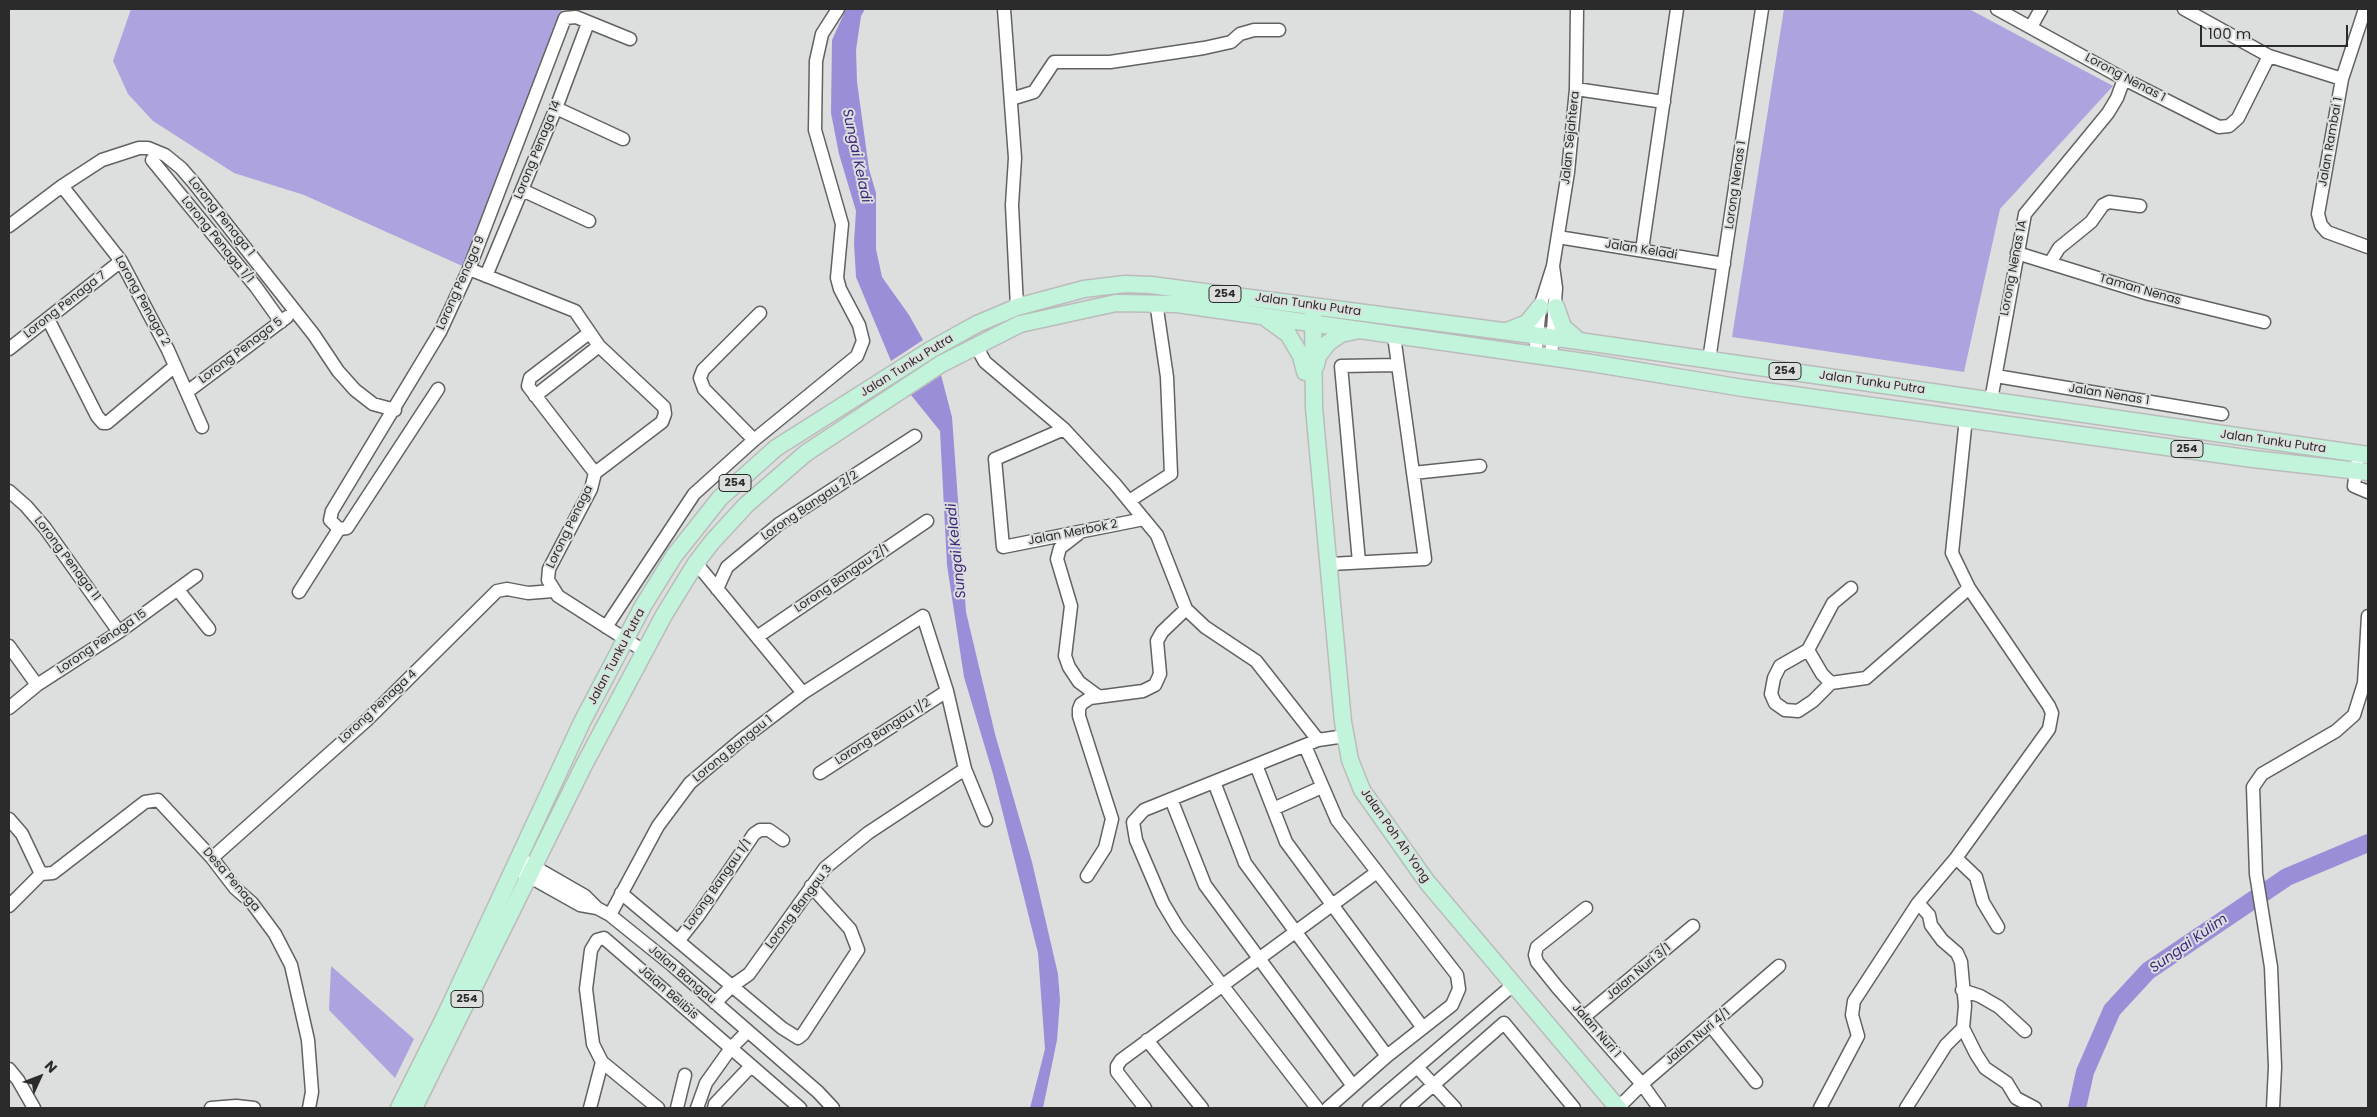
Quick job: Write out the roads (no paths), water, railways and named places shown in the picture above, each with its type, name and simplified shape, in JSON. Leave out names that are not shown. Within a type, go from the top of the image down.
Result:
[{"type":"main road","name":"Jalan Tunku Putra","points":[[399,1108],[582,722],[627,641],[643,606],[674,556],[720,498],[776,448],[932,349],[977,324],[1017,307],[1084,289],[1124,284],[1151,285],[1545,336],[2363,454]]},
{"type":"main road","name":"Jalan Tunku Putra","points":[[414,1108],[528,878],[644,651],[696,563],[746,505],[806,453],[941,364],[1020,324],[1046,316],[1116,302],[1156,302],[1551,358],[1743,388],[2253,459],[2362,471]]},
{"type":"main road","name":"Jalan Poh Ah Yong","points":[[1307,305],[1310,372],[1330,564],[1345,736],[1350,760],[1362,790],[1377,814],[1427,882],[1618,1108]]},
{"type":"main road","points":[[1498,331],[1508,331],[1527,323],[1548,307],[1562,327],[1579,341]]},
{"type":"main road","points":[[1244,314],[1268,319],[1288,334],[1310,372]]},
{"type":"main road","points":[[1310,372],[1318,356],[1328,343],[1341,334],[1357,330]]},
{"type":"main road","points":[[1960,417],[1980,410],[1991,400],[2001,414],[2018,425]]},
{"type":"street","points":[[606,627],[694,494],[754,440],[857,356],[863,342],[859,325],[840,288],[837,278],[836,266],[842,224],[815,130],[816,61],[822,34],[838,9]]},
{"type":"street","points":[[1004,9],[1015,158],[1012,205],[1017,307]]},
{"type":"street","name":"Jalan Sejahtera","points":[[1551,358],[1545,336],[1576,89],[1577,9]]},
{"type":"street","points":[[1642,250],[1677,9]]},
{"type":"street","name":"Lorong Nenas 1","points":[[1709,360],[1762,9]]},
{"type":"street","name":"Lorong Nenas 1","points":[[1997,9],[2124,79],[2219,127],[2229,126],[2238,118],[2269,56]]},
{"type":"street","points":[[2031,27],[2041,9]]},
{"type":"street","points":[[2184,9],[2269,56],[2342,79]]},
{"type":"street","name":"Jalan Rambai 1","points":[[2365,9],[2342,79],[2318,214],[2320,225],[2328,232],[2368,247]]},
{"type":"street","points":[[563,13],[630,40]]},
{"type":"street","name":"Lorong Penaga 9","points":[[343,528],[330,520],[332,511],[395,410],[440,332],[469,269],[563,13]]},
{"type":"street","name":"Lorong Penaga 14","points":[[486,276],[556,108],[588,22]]},
{"type":"street","points":[[1011,98],[1034,92],[1054,62],[1110,62],[1213,46],[1231,42],[1240,34],[1254,30],[1280,30]]},
{"type":"street","name":"Lorong Nenas 1A","points":[[1991,400],[2025,214],[2108,114],[2124,79]]},
{"type":"street","points":[[1576,89],[1664,102]]},
{"type":"street","points":[[556,108],[624,139]]},
{"type":"street","name":"Lorong Penaga 1","points":[[9,226],[62,186],[102,160],[121,152],[148,148],[165,155],[194,183],[295,310],[338,371],[355,390],[373,404],[395,410]]},
{"type":"street","name":"Lorong Penaga 1/1","points":[[152,160],[256,287],[280,322]]},
{"type":"street","name":"Lorong Penaga 2","points":[[62,186],[121,261],[188,392],[202,427]]},
{"type":"street","points":[[522,190],[590,221]]},
{"type":"street","points":[[2050,263],[2059,248],[2085,228],[2104,205],[2109,202],[2140,206]]},
{"type":"street","name":"Jalan Keladi","points":[[1558,237],[1724,264]]},
{"type":"street","name":"Taman Nenas","points":[[2017,253],[2149,294],[2264,322]]},
{"type":"street","name":"Lorong Penaga 7","points":[[9,349],[121,261]]},
{"type":"street","points":[[469,269],[575,311],[583,320],[589,333],[599,346],[664,407],[665,414],[662,422],[595,473],[528,386],[530,378],[589,333]]},
{"type":"street","points":[[1129,501],[1172,474],[1167,377],[1156,302]]},
{"type":"street","name":"Lorong Penaga 5","points":[[188,392],[295,310]]},
{"type":"street","points":[[754,440],[704,389],[700,378],[703,370],[760,313]]},
{"type":"street","points":[[48,319],[97,416],[103,422],[107,423],[175,366]]},
{"type":"street","points":[[1330,564],[1425,559],[1394,336]]},
{"type":"street","name":"Jalan Sejahtera","points":[[1534,356],[1545,336]]},
{"type":"street","points":[[535,396],[599,346]]},
{"type":"street","points":[[976,346],[985,362],[1064,429],[1157,535],[1186,610],[1205,627],[1256,661],[1318,740]]},
{"type":"street","points":[[1359,562],[1341,366],[1397,365]]},
{"type":"street","name":"Jalan Nenas 1","points":[[1996,376],[2222,414]]},
{"type":"street","points":[[299,592],[438,389]]},
{"type":"street","points":[[1820,1108],[1858,1036],[1852,1015],[1854,1001],[1918,903],[1956,858],[2049,729],[2052,713],[1969,588],[1952,553],[1960,417]]},
{"type":"street","name":"Jalan Merbok 2","points":[[1064,429],[995,459],[1003,547],[1144,519]]},
{"type":"street","name":"Lorong Bangau 2/2","points":[[717,589],[727,567],[779,524],[916,436]]},
{"type":"street","points":[[2363,454],[2362,471],[2354,486],[2368,492]]},
{"type":"street","points":[[1413,473],[1480,466]]},
{"type":"street","name":"Lorong Penaga","points":[[553,591],[548,580],[549,569],[591,489],[595,473]]},
{"type":"street","name":"Lorong Penaga 11","points":[[9,491],[26,506],[45,528],[119,632]]},
{"type":"street","name":"Lorong Bangau 2/1","points":[[757,637],[927,521]]},
{"type":"street","points":[[1079,533],[1060,548],[1057,559],[1071,606],[1066,662],[1079,682],[1098,696]]},
{"type":"street","points":[[696,563],[803,693]]},
{"type":"street","name":"Lorong Penaga 15","points":[[9,708],[37,684],[119,632],[196,576]]},
{"type":"street","points":[[1850,588],[1833,603],[1808,650],[1780,666],[1774,678],[1772,694],[1774,703],[1785,710],[1798,711],[1813,701],[1831,683],[1866,678],[1969,588]]},
{"type":"street","name":"Lorong Penaga 4","points":[[212,858],[366,720],[497,590],[508,589],[528,593],[553,591]]},
{"type":"street","points":[[178,590],[209,629]]},
{"type":"street","points":[[553,591],[644,651]]},
{"type":"street","points":[[1079,709],[1085,701],[1098,696],[1143,691],[1155,685],[1160,674],[1157,640],[1162,632],[1186,610]]},
{"type":"street","name":"Lorong Bangau 1","points":[[610,915],[658,826],[690,783],[741,740],[803,693],[923,616],[947,691]]},
{"type":"street","points":[[2273,1108],[2276,1067],[2271,967],[2256,874],[2253,787],[2262,774],[2336,731],[2354,715],[2364,683],[2368,616]]},
{"type":"street","points":[[9,646],[37,684]]},
{"type":"street","points":[[1808,650],[1822,674],[1831,683]]},
{"type":"street","points":[[1079,682],[1079,709],[1112,819],[1105,848],[1087,876]]},
{"type":"street","points":[[947,691],[966,769],[986,820]]},
{"type":"street","name":"Lorong Bangau 1/2","points":[[820,773],[947,691]]},
{"type":"street","points":[[1317,1108],[1178,928],[1163,903],[1136,840],[1132,822],[1144,810],[1171,799],[1318,740],[1345,736]]},
{"type":"street","points":[[1305,746],[1337,820],[1457,975],[1459,989],[1452,1005],[1387,1056],[1328,1108]]},
{"type":"street","points":[[1256,765],[1286,842],[1331,906],[1423,1028]]},
{"type":"street","name":"Lorong Bangau 3","points":[[715,1003],[732,986],[749,974],[825,868],[868,833],[966,769]]},
{"type":"street","points":[[1214,782],[1245,863],[1294,933],[1387,1056]]},
{"type":"street","points":[[1273,809],[1322,787]]},
{"type":"street","name":"Desa Penaga","points":[[41,874],[53,874],[145,802],[155,799],[212,858],[235,888],[252,902],[275,934],[291,965],[308,1040],[312,1092],[309,1108]]},
{"type":"street","points":[[1171,799],[1204,885],[1353,1086]]},
{"type":"street","points":[[9,819],[22,834],[41,874],[9,906]]},
{"type":"street","name":"Lorong Bangau 1/1","points":[[679,940],[698,916],[754,834],[760,830],[769,830],[783,840]]},
{"type":"street","points":[[542,852],[541,862],[548,881]]},
{"type":"street","points":[[1956,858],[1976,877],[1983,902],[1998,927]]},
{"type":"street","points":[[516,863],[528,878],[536,884],[548,881]]},
{"type":"street","points":[[1145,1108],[1117,1072],[1117,1066],[1121,1060],[1377,872]]},
{"type":"street","points":[[528,878],[548,881]]},
{"type":"street","name":"Jalan Bangau","points":[[548,881],[580,905],[597,908],[610,915],[818,1092],[833,1108]]},
{"type":"street","points":[[621,893],[732,986],[798,1038],[803,1034],[858,950],[850,929],[811,886]]},
{"type":"street","points":[[1918,903],[1929,915],[1930,925],[1942,940],[1957,953],[1961,962],[1962,990],[1965,1006],[1963,1028],[1986,1068],[2007,1083],[2016,1098],[2035,1108]]},
{"type":"street","name":"Jalan Nuri 1","points":[[1586,908],[1537,947],[1535,955],[1542,968],[1642,1084],[1659,1108]]},
{"type":"street","name":"Jalan Nuri 3/1","points":[[1584,1017],[1693,926]]},
{"type":"street","name":"Jalan Belibis","points":[[602,1062],[594,1044],[586,989],[591,950],[597,940],[604,938],[800,1108]]},
{"type":"street","name":"Jalan Nuri 4/1","points":[[1618,1108],[1642,1084],[1779,966]]},
{"type":"street","points":[[1369,1108],[1513,985]]},
{"type":"street","points":[[1962,990],[1980,996],[1999,1007],[2025,1031]]},
{"type":"street","points":[[1407,1108],[1504,1023],[1574,1108]]},
{"type":"street","points":[[1711,1026],[1756,1082]]},
{"type":"street","points":[[1906,1108],[1946,1045],[1963,1028]]},
{"type":"street","points":[[697,1108],[706,1083],[731,1048],[747,1032]]},
{"type":"street","points":[[1147,1040],[1202,1108]]},
{"type":"street","points":[[590,1108],[602,1062],[658,1108]]},
{"type":"street","points":[[714,1108],[715,1104],[751,1066]]},
{"type":"street","points":[[1418,1067],[1455,1108]]},
{"type":"street","points":[[9,1069],[18,1080],[33,1107]]},
{"type":"street","points":[[677,1108],[685,1076]]},
{"type":"street","points":[[211,1108],[236,1106],[254,1108]]},
{"type":"water","name":"Sungai Keladi","points":[[846,9],[865,9],[861,16],[856,50],[857,82],[869,169],[876,193],[876,249],[882,277],[909,315],[923,340],[891,361],[856,277],[854,243],[856,211],[839,154],[831,113],[832,40]]},
{"type":"water","name":"Sungai Keladi","points":[[941,375],[952,417],[966,612],[995,734],[1032,862],[1058,974],[1060,1000],[1057,1040],[1043,1108],[1030,1108],[1045,1049],[1038,953],[993,774],[964,677],[947,565],[940,431],[911,395]]},
{"type":"waterway","name":"Sungai Kulim","points":[[2077,1108],[2085,1072],[2112,1010],[2148,971],[2287,877],[2368,843]]}]
